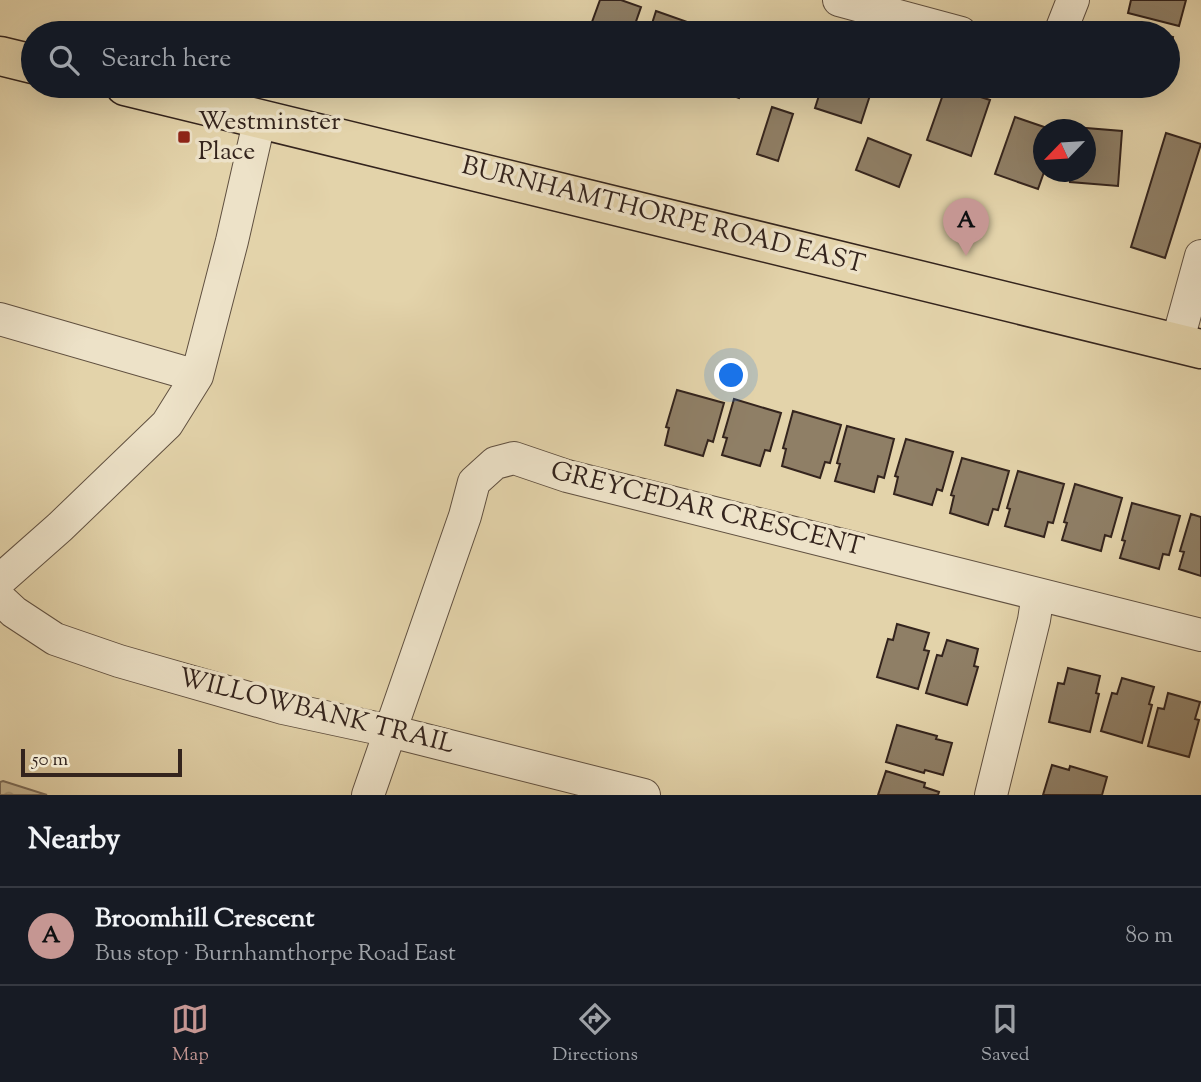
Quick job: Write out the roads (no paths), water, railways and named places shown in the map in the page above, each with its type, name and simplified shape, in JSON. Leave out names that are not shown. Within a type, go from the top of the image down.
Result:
[{"type":"main road","points":[[0,56],[21,61]]},
{"type":"main road","name":"BURNHAMTHORPE ROAD EAST","points":[[176,98],[1189,346]]},
{"type":"street","points":[[839,0],[917,21]]},
{"type":"street","points":[[1065,21],[1073,0]]},
{"type":"street","points":[[0,580],[60,527],[167,424],[197,376],[260,118]]},
{"type":"street","points":[[1189,346],[1201,256]]},
{"type":"street","points":[[0,320],[197,376]]},
{"type":"street","name":"GREYCEDAR CRESCENT","points":[[368,795],[465,516],[474,481],[495,463],[514,458],[567,476],[1201,635]]},
{"type":"street","points":[[990,795],[1034,620],[1038,594]]},
{"type":"street","name":"WILLOWBANK TRAIL","points":[[0,600],[55,639],[119,661],[283,708],[390,731],[644,795]]},
{"type":"place","name":"Westminster Place","points":[[184,137]]},
{"type":"place","name":"Broomhill Crescent","points":[[966,256]]}]
